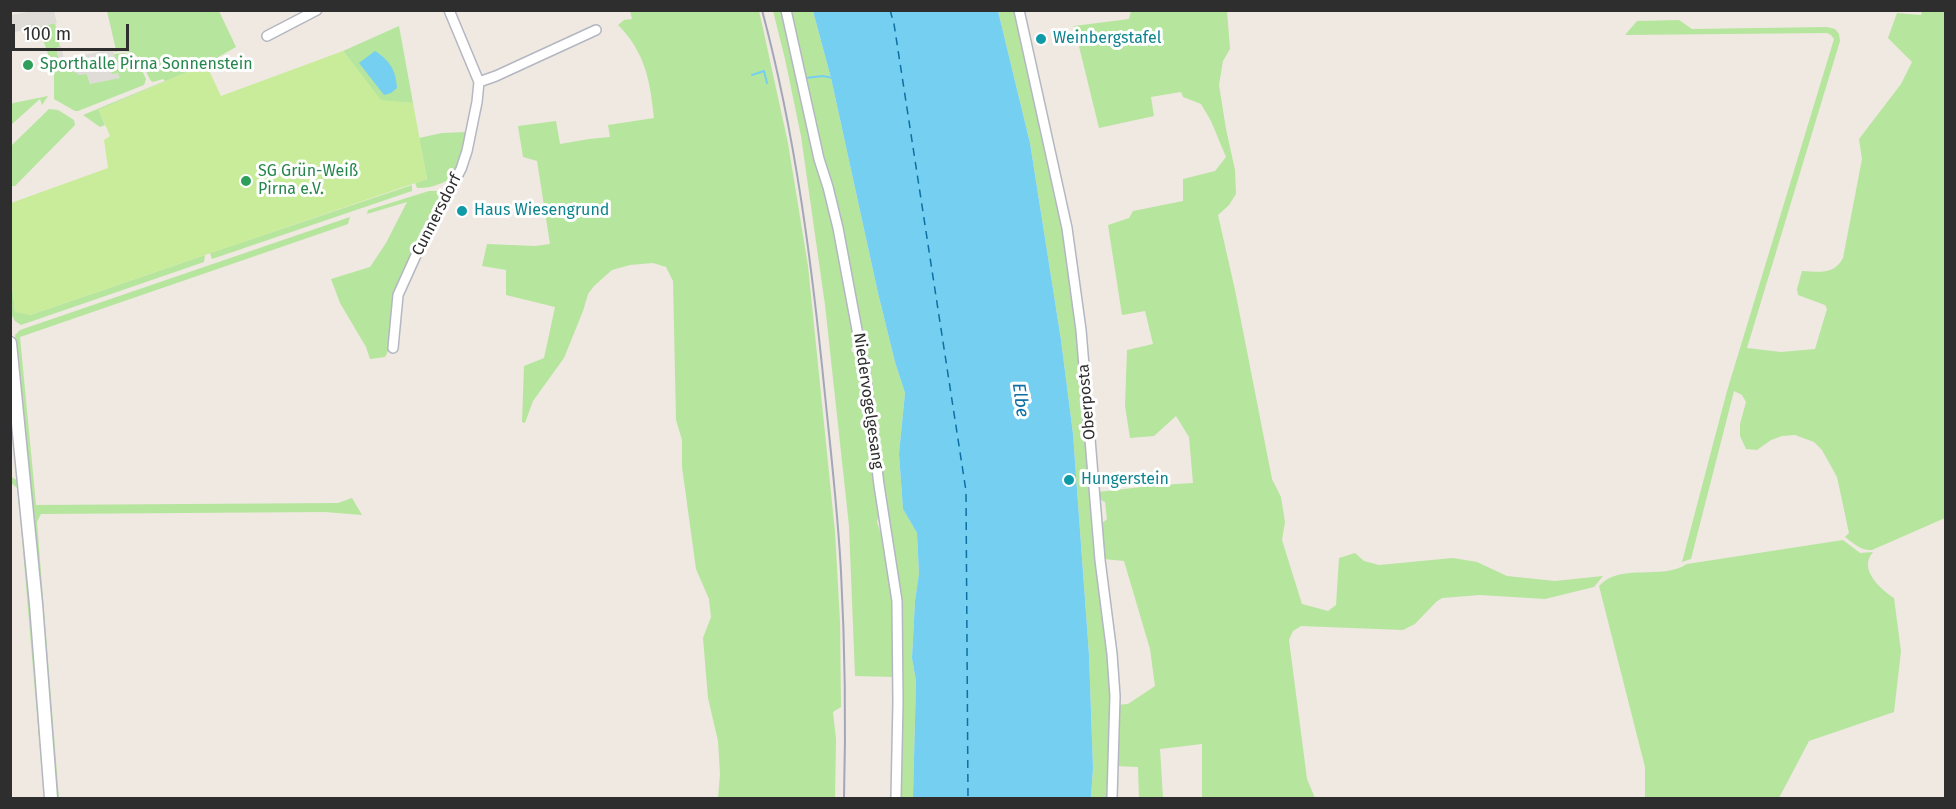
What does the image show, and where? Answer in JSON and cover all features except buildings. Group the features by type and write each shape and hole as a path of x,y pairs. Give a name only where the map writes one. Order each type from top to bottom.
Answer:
{"main road":[{"path":"10,343 36,604 51,798"}],"street":[{"path":"267,36 317,10"},
{"path":"449,10 479,82 596,30"},
{"name":"Niedervogelgesang","path":"786,10 819,159 838,228 866,378 897,601 896,798"},
{"name":"Oberposta","path":"1019,10 1067,228 1080,330 1103,589 1112,654 1114,696 1112,798"},
{"name":"Cunnersdorf","path":"393,348 398,295 461,168 471,133 479,82"}],"green space":[{"path":"107,11 219,11 236,47 206,64 99,110 105,125 100,127 83,115 165,81 163,79 151,81 134,54 114,52 116,50"},
{"path":"630,11 759,11 788,143 808,266 835,532 840,621 841,707 833,712 836,739 835,798 718,798 720,774 718,741 708,698 703,638 711,617 709,599 696,569 682,467 682,440 676,420 673,281 666,267 653,263 630,265 612,270 594,286 588,294 564,358 533,401 525,423 522,422 524,366 544,358 555,307 506,295 506,270 482,266 487,244 535,246 550,244 537,161 523,157 518,126 556,121 560,144 610,137 608,125 654,118 645,67 627,35 618,25 624,20 632,19"},
{"path":"773,11 783,11 836,234 856,346 851,348 852,352 857,353 864,378 879,515 877,522 883,540 894,603 894,677 855,676 849,526 825,305 801,136"},
{"path":"788,11 813,11 831,78 878,293 905,393 899,454 903,509 917,533 919,575 915,601 912,658 916,681 913,798 898,798 901,784 902,726 888,533 868,365 841,227 822,158"},
{"path":"998,11 1016,11 1069,256 1109,651 1112,697 1110,798 1091,798 1093,768 1089,655 1073,434 1061,340 1030,143"},
{"path":"1131,11 1227,11 1230,49 1223,61 1219,85 1235,170 1236,194 1229,205 1218,215 1272,479 1281,497 1285,522 1282,540 1302,604 1328,611 1336,605 1339,558 1355,553 1364,561 1379,565 1453,558 1477,562 1507,576 1555,581 1603,576 1594,587 1545,599 1480,595 1442,598 1415,624 1403,630 1301,626 1293,631 1289,640 1307,779 1315,798 1202,798 1202,744 1160,749 1163,798 1139,798 1138,767 1115,766 1117,705 1128,704 1155,686 1150,649 1124,561 1103,559 1100,525 1107,519 1105,502 1097,498 1098,492 1193,483 1189,437 1176,416 1154,436 1130,438 1125,406 1127,350 1153,344 1145,311 1122,315 1108,225 1129,218 1133,211 1183,201 1183,179 1215,171 1226,157 1201,104 1183,97 1181,92 1151,97 1154,116 1099,128 1074,26 1129,19"},
{"path":"1922,11 1946,11 1945,518 1872,550 1858,546 1845,537 1849,533 1837,477 1822,450 1814,442 1795,435 1771,440 1757,450 1746,449 1740,436 1740,424 1746,402 1742,395 1734,391 1691,559 1682,562 1727,391 1834,39 1827,33 1625,35 1637,21 1679,20 1692,29 1827,27 1835,29 1839,34 1840,41 1747,348 1781,352 1815,349 1827,309 1825,305 1798,295 1797,289 1802,271 1831,270 1843,258 1862,159 1859,139 1901,84 1912,62 1888,38 1897,13 1921,15"},
{"path":"55,23 60,47 56,48 59,60 50,61 36,27"},
{"path":"399,26 413,103 381,101 343,51"},
{"name":"SG Grün-Weiß Pirna e.V.","path":"343,51 381,100 413,103 427,179 30,315 15,312 10,265 11,203 108,168 104,140 110,136 99,110 206,64 221,96"},
{"path":"125,53 137,60 146,79 144,85 78,111 54,99 54,66 69,67 74,72 87,74 90,84 112,74 110,71 115,60 114,54"},
{"path":"48,96 42,105 40,99 11,125 11,105 13,103"},
{"path":"49,109 58,110 74,120 75,125 15,186 11,186 11,146"},
{"path":"467,132 463,152 453,178 431,187 417,188 415,183 427,179 419,138 442,133"},
{"path":"412,185 412,191 212,259 210,253"},
{"path":"429,191 439,191 442,195 441,202 398,283 389,350 385,357 370,359 366,347 340,303 331,279 370,267 386,243 407,202 367,214 368,210"},
{"path":"350,217 348,224 20,337 36,505 338,503 352,498 362,515 325,512 41,514 37,522 59,798 55,798 15,335 20,330"},
{"path":"205,255 204,262 21,325 12,316 10,265 15,311 30,315"},
{"path":"10,476 20,482 48,798 44,798 17,488 11,483"},
{"path":"1843,540 1860,553 1873,552 1869,558 1869,572 1877,584 1894,598 1901,651 1894,712 1809,741 1779,798 1645,798 1645,767 1599,586 1618,575 1665,571 1687,564"}],"shaded area":[{"path":"33,11 54,11 57,23 11,33 11,15"},
{"path":"61,46 64,59 113,49 115,60 110,71 112,74 118,73 120,78 90,84 87,74 79,75 69,67 61,68 59,65 52,69 50,61 59,60 56,48"}],"water":[{"name":"Elbe","path":"813,11 998,11 1030,143 1061,340 1073,434 1089,655 1093,768 1091,798 913,798 916,681 912,658 919,574 917,533 903,509 899,454 905,393 878,293 831,78"},
{"path":"375,51 385,58 394,71 397,88 391,93 384,95 359,63"}],"waterway":[{"path":"752,75 764,71 767,83"},
{"path":"806,78 823,76 833,78"}],"ferry route":[{"path":"890,10 966,491 968,798"}],"railway":[{"path":"762,10 793,153 820,346 841,572 845,685 844,798"}],"place":[{"name":"Weinbergstafel","path":"1041,39"},
{"name":"Sporthalle Pirna Sonnenstein","path":"28,65"},
{"name":"SG Grün-Weiß Pirna e.V.","path":"246,181"},
{"name":"Haus Wiesengrund","path":"462,211"},
{"name":"Hungerstein","path":"1069,480"}]}
